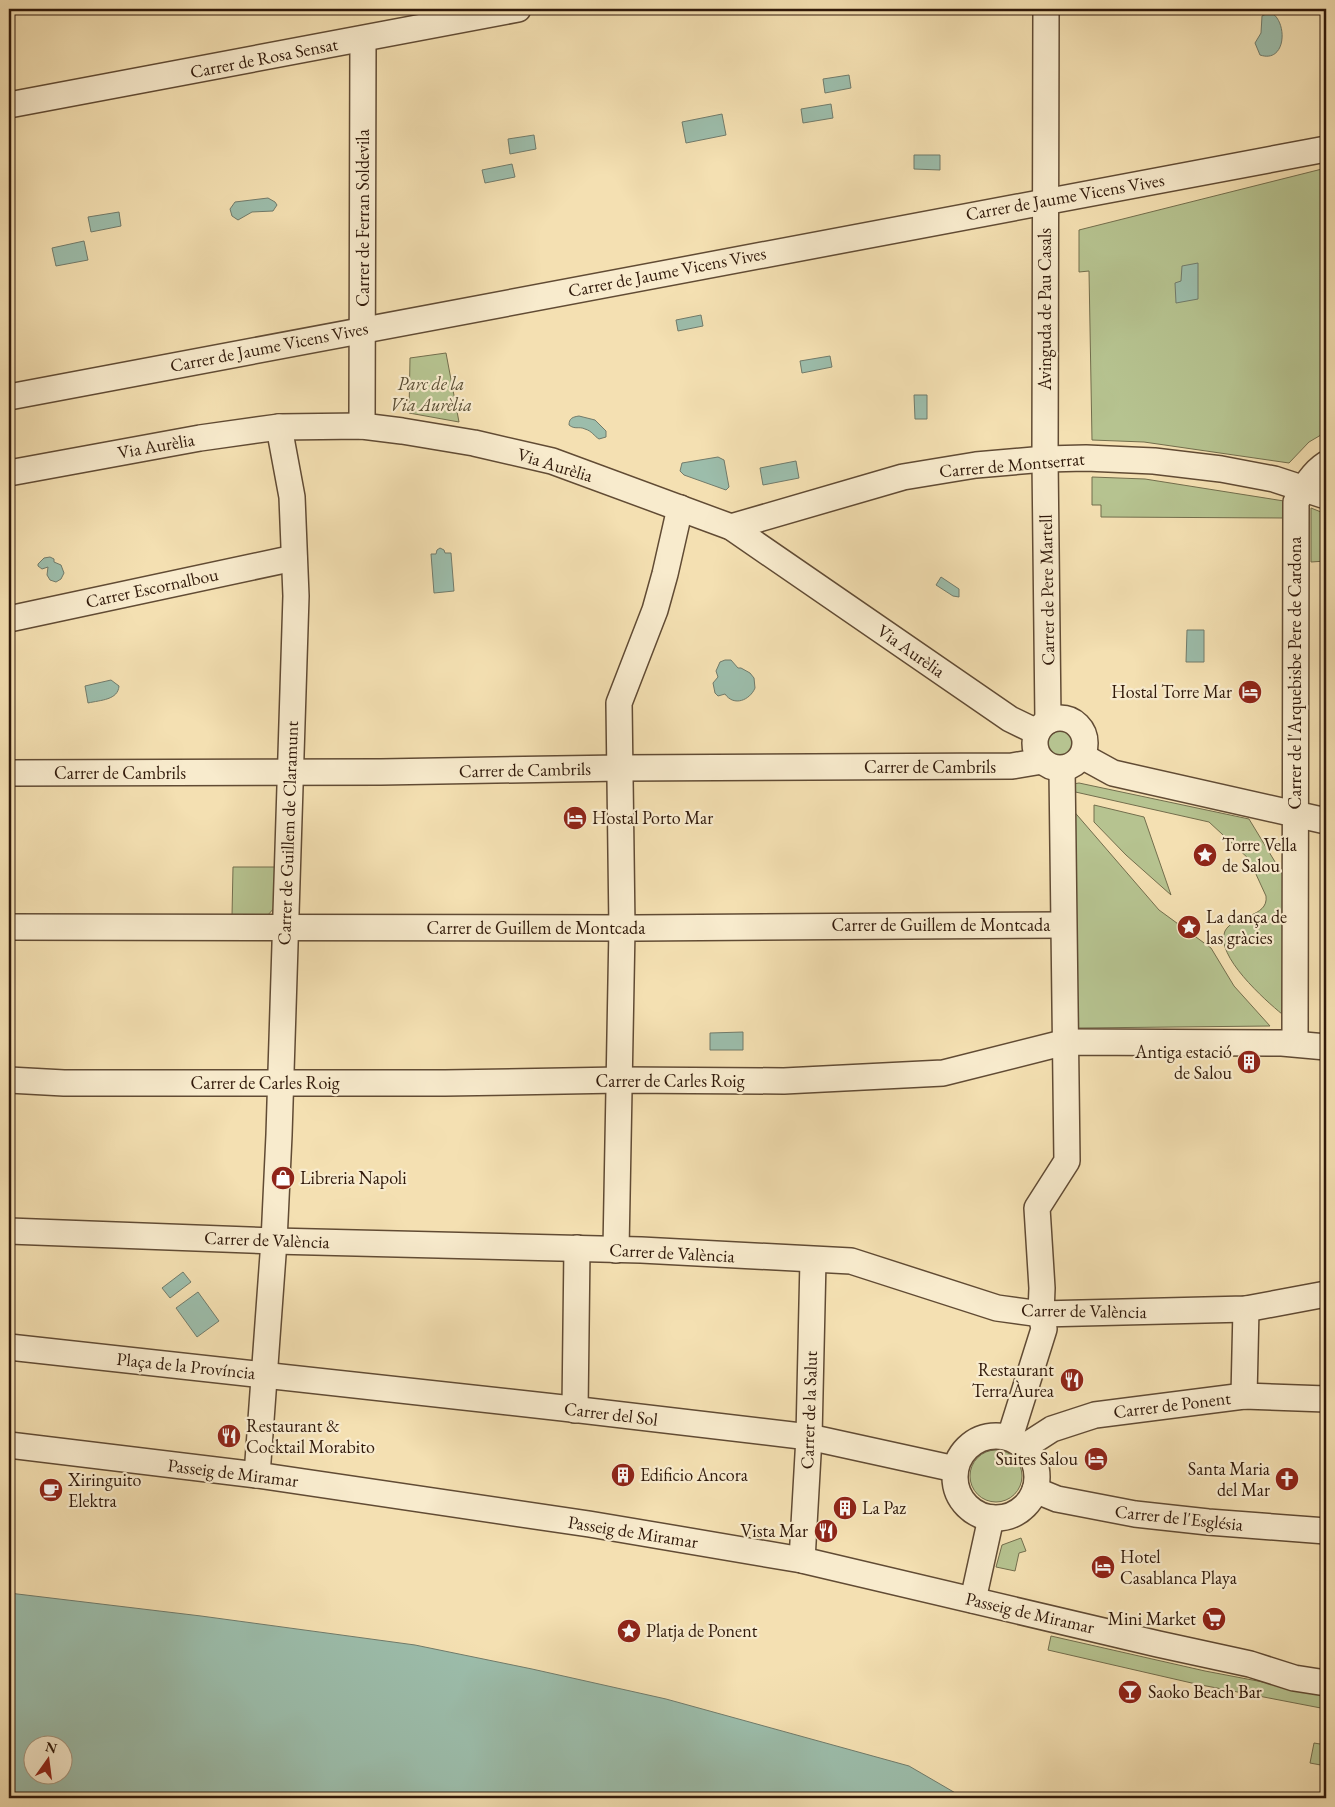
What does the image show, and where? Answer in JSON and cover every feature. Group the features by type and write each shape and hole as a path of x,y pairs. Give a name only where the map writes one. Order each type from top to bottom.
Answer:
{"street":[{"name":"Carrer de Rosa Sensat","path":"9,105 518,9"},
{"name":"Avinguda de Pau Casals","path":"1046,9 1053,200"},
{"name":"Avinguda de Pau Casals","path":"1052,459 1053,200 1061,9"},
{"name":"Carrer de Ferran Soldevila","path":"362,426 364,39"},
{"name":"Carrer de Jaume Vicens Vives","path":"9,397 1326,148"},
{"name":"Via Aurèlia","path":"9,473 200,438 279,426 362,426 418,433 474,443 552,462 731,527 1010,719 1079,726 1084,733 1085,749 1062,762"},
{"name":"Carrer de Guillem de Claramunt","path":"274,1240 296,596 292,497 279,426"},
{"name":"Carrer de Montserrat","path":"731,527 903,478 976,465 1052,459 1086,458 1154,461 1221,469 1274,479 1315,491"},
{"name":"Carrer de Pere Martell","path":"1050,724 1052,459"},
{"name":"Carrer de l'Arquebisbe Pere de Cardona","path":"1295,1043 1296,502 1315,491 1316,472 1326,464"},
{"path":"616,1250 622,928 618,710 620,697 653,617 680,508"},
{"name":"Carrer Escornalbou","path":"9,619 294,558"},
{"path":"1050,724 1035,747 1062,762 1326,821"},
{"path":"1017,1442 1044,1329 1041,1314 1042,1288 1037,1208 1067,1161 1062,762"},
{"name":"Carrer de Cambrils","path":"9,773 381,772 620,768 1012,766 1062,762"},
{"name":"Carrer de Guillem de Montcada","path":"9,927 622,928 1063,925"},
{"name":"Carrer de Carles Roig","path":"9,1080 64,1083 784,1081 943,1073 1066,1042 1295,1043 1326,1047"},
{"name":"Carrer de València","path":"9,1231 577,1248 850,1261 997,1308 1041,1314 1246,1309 1326,1294"},
{"name":"Plaça de la Província","path":"9,1347 264,1375 274,1240"},
{"path":"575,1410 577,1248"},
{"name":"Carrer de la Salut","path":"802,1560 809,1438 813,1260"},
{"path":"1244,1396 1246,1309"},
{"path":"257,1475 264,1375"},
{"name":"Carrer del Sol","path":"264,1375 809,1438 955,1469"},
{"name":"Carrer de Ponent","path":"1017,1442 1095,1415 1244,1396 1326,1399"},
{"path":"996,1435 1017,1442 1033,1457 1037,1470 1037,1484 1033,1496 1022,1509 1007,1517 991,1518 975,1513 962,1501 955,1486 955,1469 960,1456 969,1445 982,1437 996,1435"},
{"name":"Passeig de Miramar","path":"9,1445 257,1475 589,1524 802,1560 1250,1664 1294,1678 1326,1683"},
{"name":"Carrer de l'Església","path":"1035,1490 1057,1499 1136,1514 1208,1522 1326,1531"},
{"path":"973,1600 991,1518"},
{"name":"Passeig de Miramar","path":"1250,1664 1326,1672"}],"green space":[{"path":"1326,168 1326,432 1309,442 1289,463 1144,442 1092,440 1089,271 1079,272 1079,230"},
{"name":"Parc de la Via Aurèlia","path":"446,353 459,422 409,413 410,358"},
{"path":"1092,477 1145,479 1284,501 1284,518 1101,517 1101,505 1092,505"},
{"path":"1311,508 1326,514 1326,561 1311,562"},
{"path":"1060,729 1070,733 1074,743 1070,753 1060,757 1050,753 1046,743 1050,733"},
{"path":"1079,783 1249,819 1283,875 1282,1014 1243,977 1227,952 1224,941 1225,931 1229,926 1256,913 1265,903 1266,896 1249,859 1209,822 1071,791 1073,784"},
{"path":"1094,805 1144,817 1171,895 1126,855 1094,822"},
{"path":"1071,808 1159,910 1211,948 1234,986 1270,1026 1078,1028"},
{"path":"233,867 276,867 275,907 267,916 232,916"},
{"path":"991,1450 1001,1450 1015,1457 1022,1471 1022,1481 1015,1495 1001,1502 991,1502 981,1498 974,1491 970,1481 970,1471 974,1461 981,1454"},
{"path":"1021,1538 1026,1551 1019,1553 1015,1571 996,1567 1002,1545"},
{"path":"1051,1636 1205,1671 1326,1694 1326,1709 1196,1684 1048,1650"},
{"path":"1314,1743 1326,1745 1326,1766 1310,1763"}],"shaded area":[{"path":"1270,12 1280,23 1282,40 1280,47 1275,53 1269,56 1260,55 1255,43 1261,33 1262,16"},
{"path":"849,75 851,88 825,93 823,79"},
{"path":"831,104 833,118 803,123 801,109"},
{"path":"722,114 726,135 686,143 682,122"},
{"path":"534,135 536,149 510,154 508,139"},
{"path":"914,155 940,155 940,170 914,169"},
{"path":"512,164 515,177 485,183 482,170"},
{"path":"268,198 277,205 273,211 252,212 238,220 232,216 230,209 235,202"},
{"path":"119,212 121,226 91,232 88,217"},
{"path":"84,241 88,260 56,266 52,248"},
{"path":"1198,263 1198,299 1176,303 1175,283 1181,281 1182,266"},
{"path":"701,315 703,326 678,331 676,320"},
{"path":"830,356 832,367 802,373 800,361"},
{"path":"914,395 927,395 927,419 915,419"},
{"path":"579,416 595,420 606,431 606,437 599,439 583,428 569,425 572,418"},
{"path":"718,457 724,460 729,487 726,490 684,475 680,471 682,463"},
{"path":"796,461 799,478 763,485 760,468"},
{"path":"440,548 445,553 451,553 454,591 434,593 431,554 436,554"},
{"path":"50,557 54,559 54,562 61,565 64,573 61,579 56,582 50,580 47,575 48,567 42,569 38,566 44,558"},
{"path":"941,577 959,589 959,597 953,596 936,585"},
{"path":"1187,630 1204,630 1204,662 1186,662"},
{"path":"731,660 738,668 750,673 754,678 755,688 746,699 737,701 725,694 718,696 715,693 713,683 718,677 716,671 720,662"},
{"path":"111,680 119,686 116,694 108,699 88,703 85,686"},
{"path":"743,1032 743,1050 710,1050 710,1033"},
{"path":"183,1272 191,1282 170,1298 162,1288"},
{"path":"198,1292 219,1321 197,1337 176,1308"},
{"path":"9,1593 201,1616 415,1645 532,1669 666,1699 909,1766 964,1798 9,1798"}],"place":[{"name":"Hostal Torre Mar","path":"1250,692"},
{"name":"Hostal Porto Mar","path":"575,818"},
{"name":"Torre Vella de Salou","path":"1205,855"},
{"name":"La dança de las gràcies","path":"1189,927"},
{"name":"Antiga estació de Salou","path":"1249,1062"},
{"name":"Libreria Napoli","path":"283,1178"},
{"name":"Restaurant Terra Àurea","path":"1072,1380"},
{"name":"Restaurant & Cocktail Morabito","path":"229,1436"},
{"name":"Suites Salou","path":"1096,1459"},
{"name":"Edificio Ancora","path":"623,1475"},
{"name":"Santa Maria del Mar","path":"1287,1479"},
{"name":"Xiringuito Elektra","path":"51,1490"},
{"name":"La Paz","path":"845,1508"},
{"name":"Vista Mar","path":"826,1531"},
{"name":"Hotel Casablanca Playa","path":"1103,1567"},
{"name":"Mini Market","path":"1214,1619"},
{"name":"Platja de Ponent","path":"629,1631"},
{"name":"Saoko Beach Bar","path":"1130,1692"}]}
